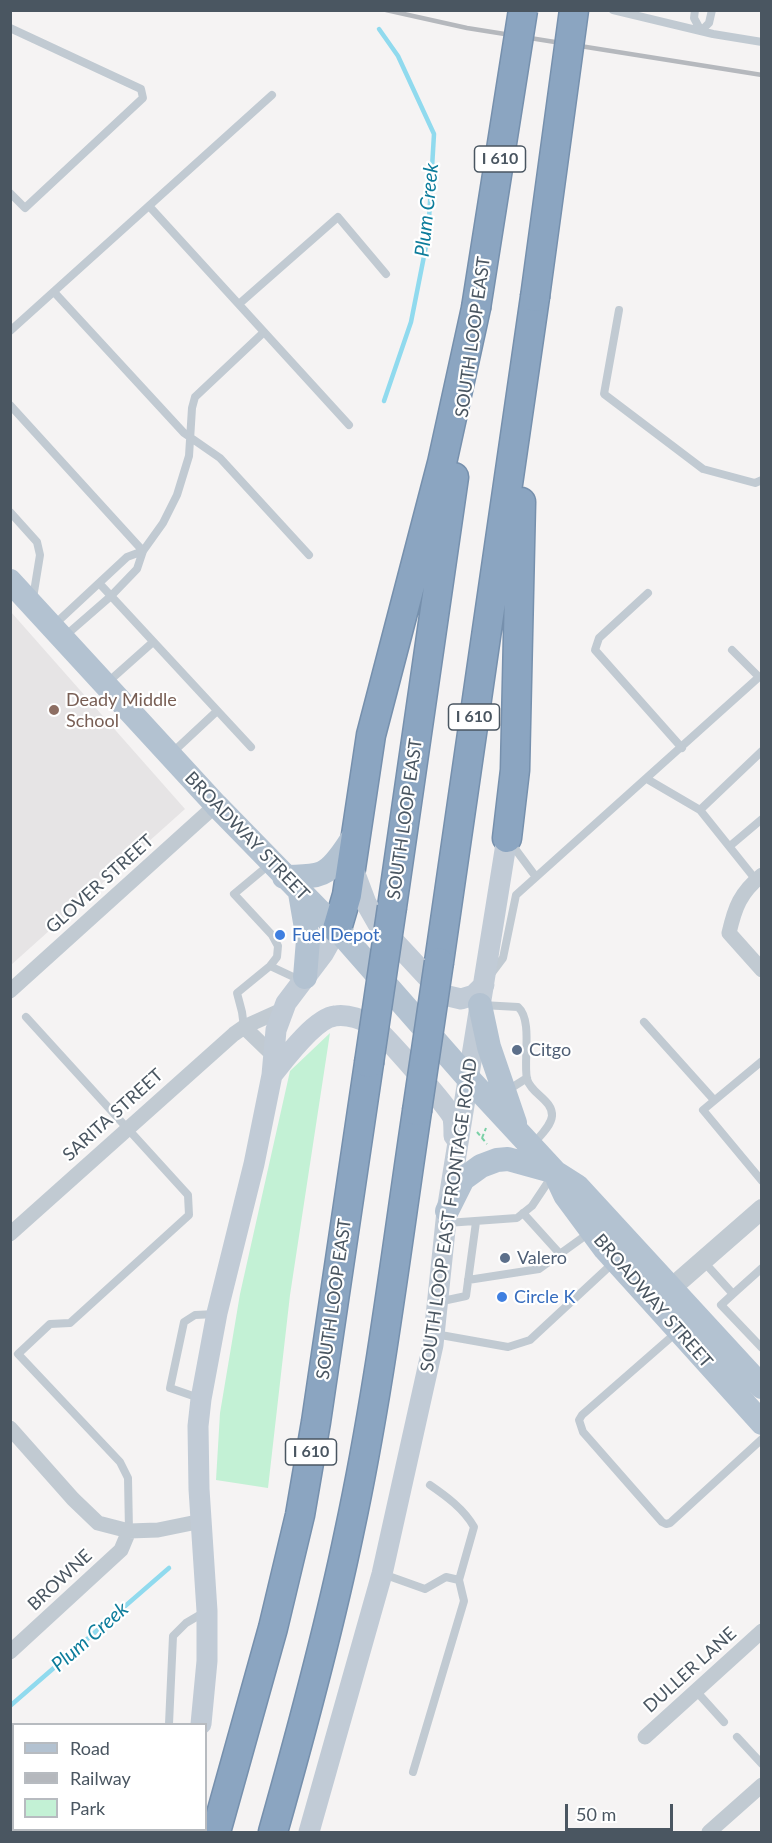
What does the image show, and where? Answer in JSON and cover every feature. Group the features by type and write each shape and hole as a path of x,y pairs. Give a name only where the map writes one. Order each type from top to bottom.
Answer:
{"highway":[{"name":"SOUTH LOOP EAST","path":"216,1833 273,1628 300,1515 316,1422 392,907 449,464 523,10"},
{"name":"I 610","path":"273,1833 324,1642 368,1435 515,474 535,297 574,10"},
{"path":"337,929 347,895 371,735 449,464"},
{"path":"507,838 515,770 515,474"}],"main road":[{"name":"BROADWAY STREET","path":"10,581 169,755 337,929 525,1140 555,1172 577,1186 762,1387"},
{"path":"303,979 308,940 285,877 323,873 339,858 356,833"},
{"name":"SOUTH LOOP EAST FRONTAGE ROAD","path":"309,1833 382,1574 434,1334 446,1217 507,838"},
{"path":"351,866 366,903 378,924 444,995 461,999 483,990 489,1047 504,1092 525,1140"},
{"path":"201,1723 207,1661 207,1611 198,1436 201,1399 217,1313 254,1164 273,1066 276,1030 284,1009 303,979 323,954 337,929"},
{"path":"273,1066 316,1026 333,1016 354,1017 375,1027 439,1098 453,1117 456,1155"},
{"path":"446,1217 463,1179 481,1166 508,1159 555,1172"},
{"name":"BROADWAY STREET","path":"555,1172 565,1195 615,1260 762,1423"}],"street":[{"name":"GLOVER STREET","path":"10,991 216,805"},
{"path":"759,877 748,887 735,907 729,933 762,970"},
{"name":"SARITA STREET","path":"10,1234 244,1027 284,1009"},
{"path":"244,1027 273,1066"},
{"path":"653,1304 761,1209"},
{"path":"10,1428 73,1499 98,1523 129,1531 158,1530 202,1521"},
{"name":"BROWNE","path":"10,1652 121,1550 129,1531"},
{"name":"DULLER LANE","path":"645,1737 762,1631"},
{"path":"709,1833 762,1785"}],"lane":[{"path":"613,10 701,31 762,42"},
{"path":"695,10 694,18 701,31"},
{"path":"701,31 709,23 712,10"},
{"path":"10,28 141,89 143,98 25,208 10,192"},
{"path":"10,331 272,96"},
{"path":"149,206 349,425"},
{"path":"239,304 338,217 386,274"},
{"path":"54,292 184,433 220,458 309,555"},
{"path":"619,310 604,394 703,469 755,483 762,480"},
{"path":"57,633 111,596 138,569 143,551 163,523 177,495 189,456 192,408 195,397 264,332"},
{"path":"10,405 143,551"},
{"path":"10,512 38,542 40,555 32,606"},
{"path":"57,633 99,583 127,557 143,551"},
{"path":"99,583 251,747"},
{"path":"648,593 599,638 595,650 682,748"},
{"path":"105,685 153,642"},
{"path":"525,1140 549,1125 552,1118 551,1108 527,1078 528,1048 521,1009 501,1005 483,990 503,958 516,896 759,677 732,650"},
{"path":"169,755 218,711"},
{"path":"700,810 762,751"},
{"path":"647,779 700,810 759,877"},
{"path":"730,846 762,819"},
{"path":"507,838 536,877"},
{"path":"244,1027 237,993 270,966 277,957 278,946 272,935 234,894 285,877"},
{"path":"270,966 303,979"},
{"path":"26,1017 188,1195 189,1215 70,1323 50,1324 18,1354 120,1462 128,1478 129,1531"},
{"path":"644,1022 714,1100"},
{"path":"762,1062 703,1110 762,1181"},
{"path":"504,1092 527,1078"},
{"path":"446,1217 476,1222 517,1218 532,1206 555,1172"},
{"path":"523,1213 560,1254"},
{"path":"437,1303 466,1296 476,1222"},
{"path":"468,1280 539,1269 592,1231"},
{"path":"434,1334 508,1347 530,1340 615,1260"},
{"path":"703,1261 733,1294"},
{"path":"762,1268 721,1305 762,1348"},
{"path":"201,1399 170,1388 184,1322 195,1315 217,1313"},
{"path":"678,1331 582,1415 579,1419 583,1431 666,1524 670,1523 762,1439"},
{"path":"413,1772 464,1601 459,1580 474,1527 469,1518 430,1485"},
{"path":"382,1574 425,1589 446,1577 459,1580"},
{"path":"169,1723 173,1636 186,1623 207,1611"},
{"path":"696,1691 724,1722"},
{"path":"737,1737 762,1764"}],"path":[{"path":"473,1128 488,1145"},
{"path":"482,1138 486,1128"}],"shaded area":[{"name":"Deady Middle School","path":"11,612 185,809 10,965"}],"green space":[{"path":"330,1033 290,1295 268,1488 216,1480 220,1413 240,1294 290,1071"}],"waterway":[{"name":"Plum Creek","path":"379,29 398,56 434,134 428,236 411,322 384,401"},
{"name":"Plum Creek","path":"10,1706 169,1568"}],"railway":[{"path":"386,10 467,28 762,75"}],"place":[{"name":"Deady Middle School","path":"54,710"},
{"name":"Fuel Depot","path":"280,935"},
{"name":"Citgo","path":"517,1050"},
{"name":"Valero","path":"505,1258"},
{"name":"Circle K","path":"502,1297"}]}
